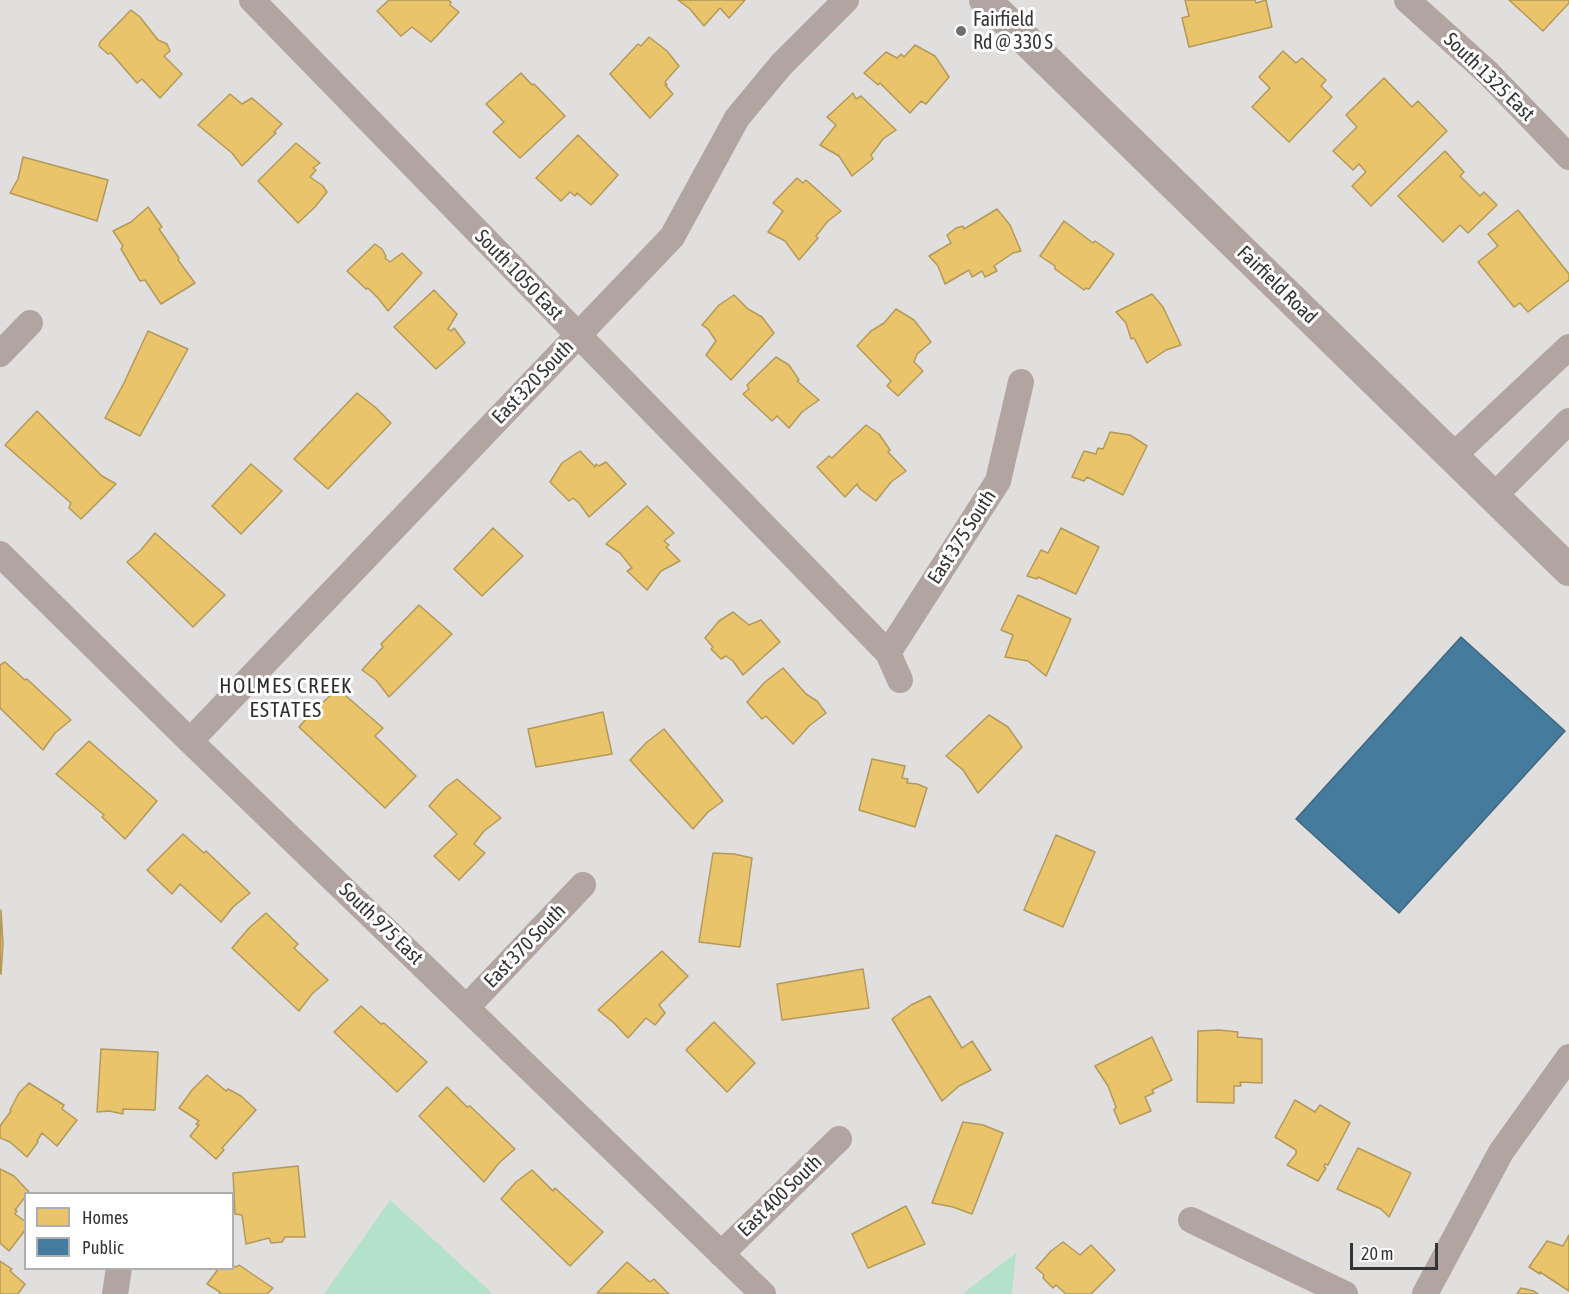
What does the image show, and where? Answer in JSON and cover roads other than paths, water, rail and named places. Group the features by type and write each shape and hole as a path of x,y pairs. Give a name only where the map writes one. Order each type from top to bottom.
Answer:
{"street":[{"name":"South 1050 East","path":"252,0 888,653"},
{"name":"East 320 South","path":"190,741 672,237 737,118 781,64 846,0"},
{"name":"Fairfield Road","path":"985,0 1569,570"},
{"name":"South 1325 East","path":"1407,0 1488,73 1569,157"},
{"path":"0,354 30,323"},
{"path":"1453,456 1569,347"},
{"name":"East 375 South","path":"888,653 998,481 1021,382"},
{"path":"1493,497 1569,421"},
{"name":"South 975 East","path":"0,554 190,741 763,1294"},
{"path":"888,653 900,680"},
{"name":"East 370 South","path":"466,1006 583,885"},
{"path":"1425,1294 1501,1152 1569,1057"},
{"name":"East 400 South","path":"721,1254 839,1139"},
{"path":"1191,1220 1345,1294"},
{"path":"115,1294 119,1270"}],"place":[{"name":"Fairfield Rd @ 330 S","path":"961,31"}],"district":[{"name":"HOLMES CREEK ESTATES","path":"286,698"}]}
